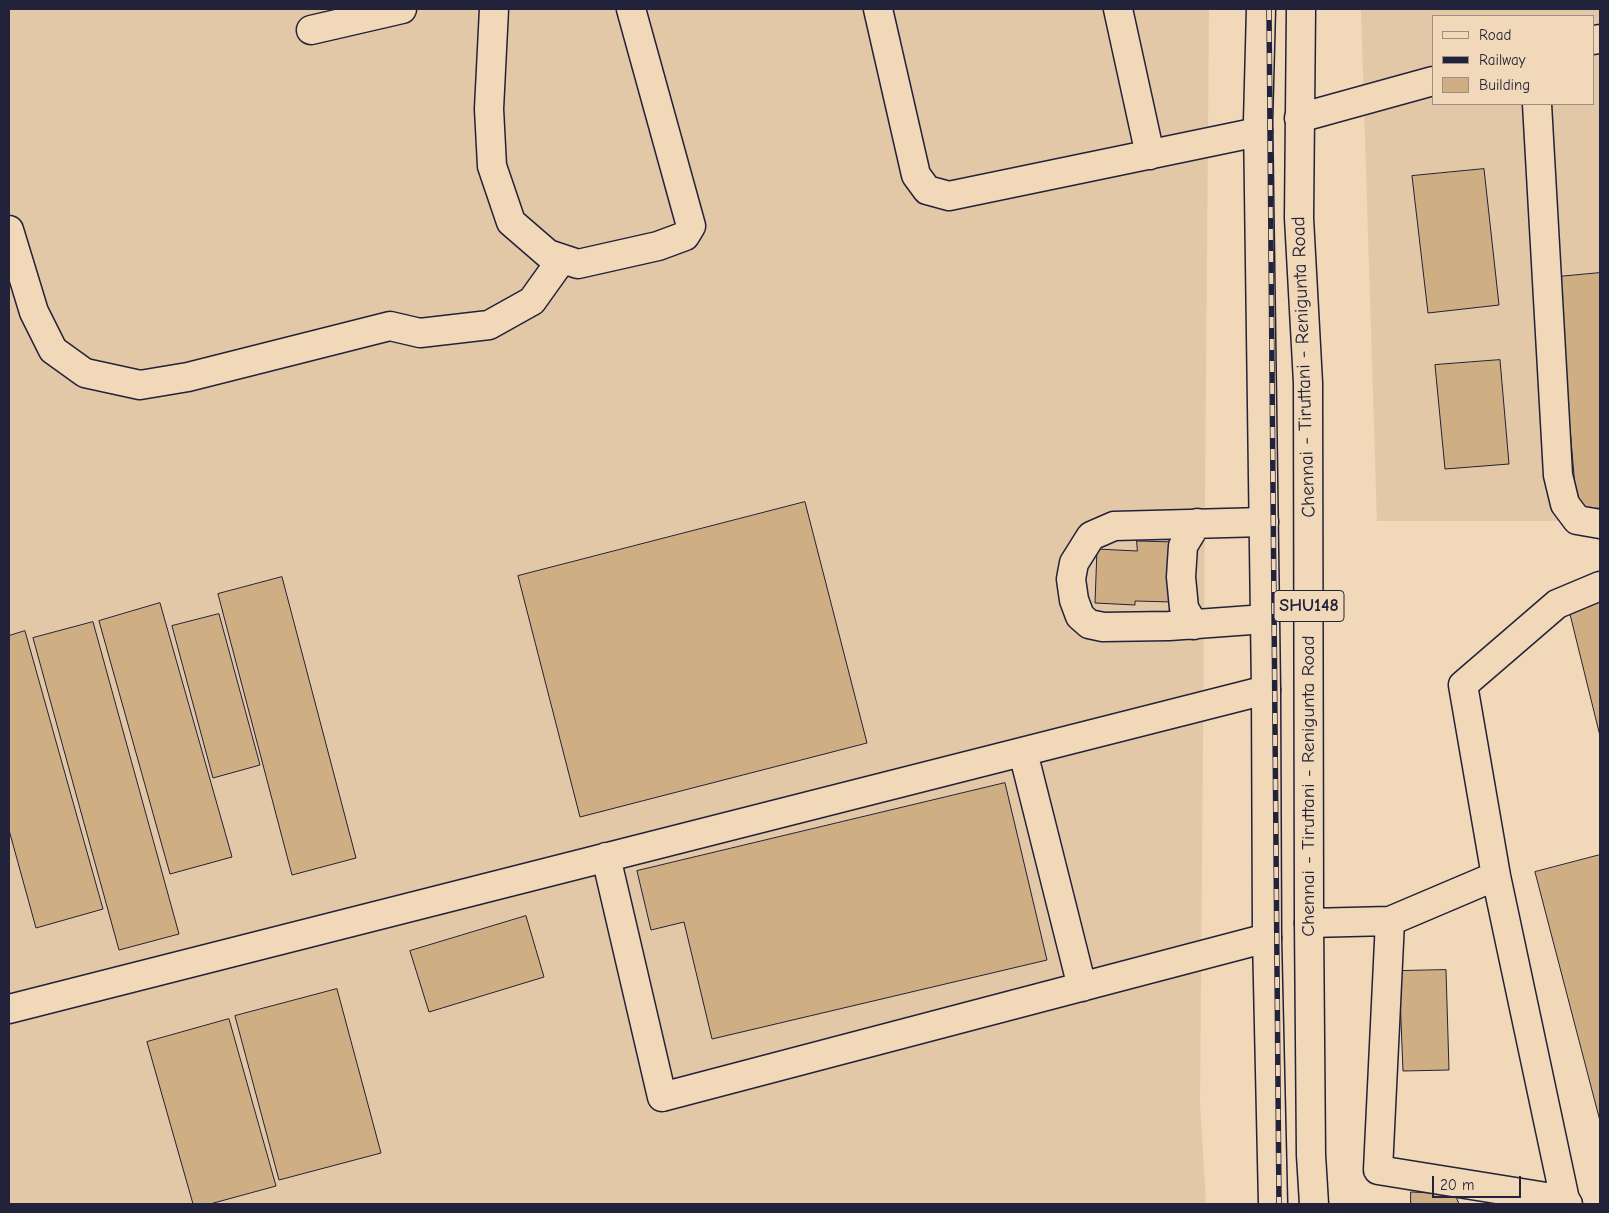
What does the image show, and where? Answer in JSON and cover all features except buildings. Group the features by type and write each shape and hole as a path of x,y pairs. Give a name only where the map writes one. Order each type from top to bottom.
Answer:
{"main road":[{"path":"311,30 402,9"},
{"path":"494,9 489,108 492,166 510,222 548,254 578,264 658,246 685,236 691,226 631,9"},
{"path":"878,9 916,175 927,190 949,196 1258,132"},
{"path":"1118,9 1150,155"},
{"name":"SHU148","path":"1261,9 1258,132 1266,690 1267,938 1273,1204"},
{"name":"Chennai - Tiruttani - Renigunta Road","path":"1301,9 1299,218 1308,383 1309,923 1311,1155 1314,1204"},
{"path":"1299,118 1432,81"},
{"path":"1537,105 1558,475 1565,504 1577,520 1600,524"},
{"path":"9,230 34,312 54,350 86,373 140,385 188,377 390,326 420,333 489,325 532,301 562,259"},
{"path":"1264,522 1114,526 1091,536 1074,563 1071,579 1074,600 1080,616 1089,624 1121,628 1265,619"},
{"path":"1194,624 1184,608 1181,577 1183,546 1197,523"},
{"path":"1390,920 1378,1170 1567,1202 1496,876 1463,686 1558,604 1600,586"},
{"path":"9,1009 1266,690"},
{"path":"1023,752 1082,987"},
{"path":"606,857 662,1097 1267,938"},
{"path":"1309,923 1390,920 1496,876"}],"shaded area":[{"path":"9,9 1209,9 1200,1103 1206,1204 9,1204"},
{"path":"1361,9 1600,9 1600,521 1377,521"}],"railway":[{"path":"1269,9 1279,1204"}]}
